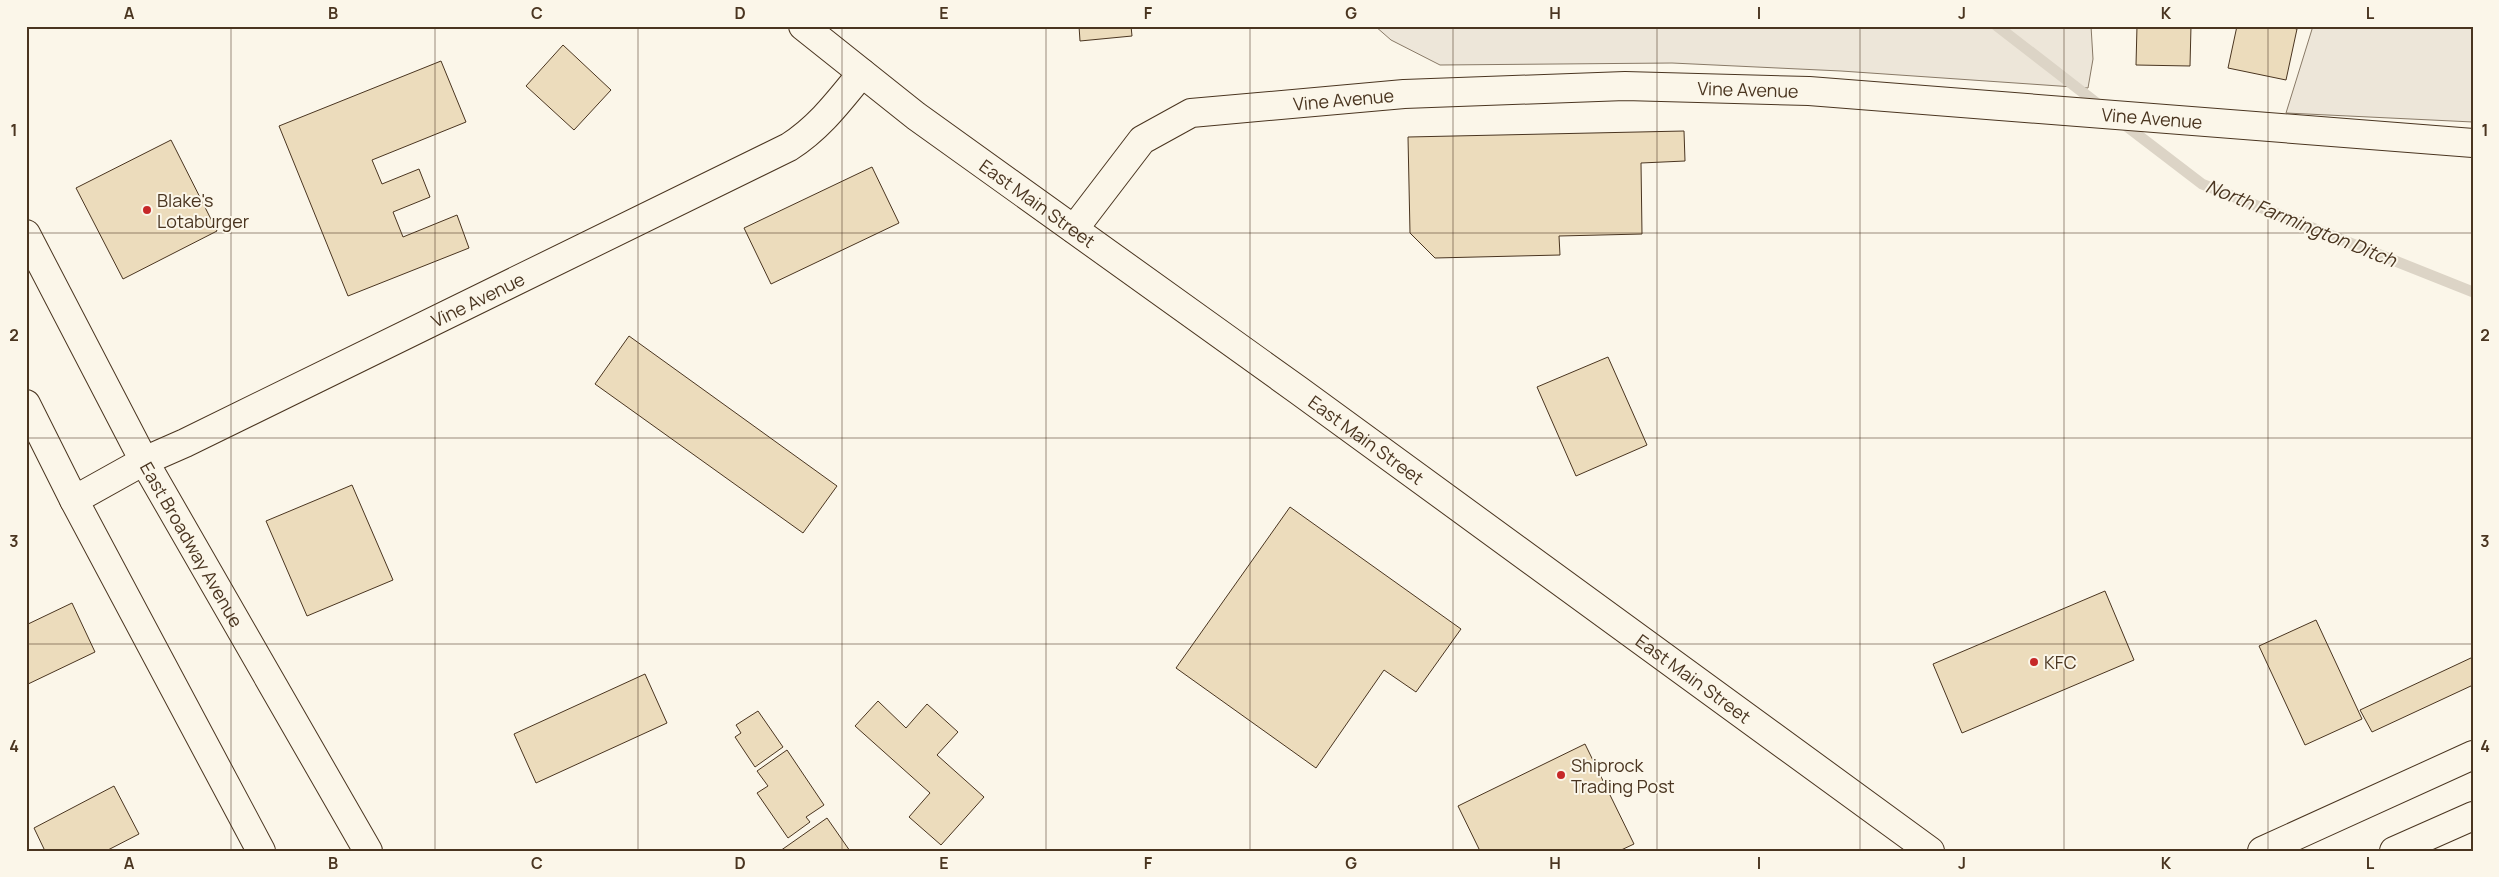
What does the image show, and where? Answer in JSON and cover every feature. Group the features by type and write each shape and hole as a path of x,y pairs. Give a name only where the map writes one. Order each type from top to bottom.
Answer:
{"main road":[{"name":"East Main Street","path":"803,26 916,116 1930,851"},
{"name":"Vine Avenue","path":"74,500 144,461 185,443 789,147 810,134 823,121 862,73"},
{"name":"Vine Avenue","path":"1074,229 1142,140 1191,113 1404,94 1625,86 1809,91 2473,143"},
{"name":"East Broadway Avenue","path":"26,234 144,461 368,851"},
{"path":"26,404 74,500 261,851"},
{"path":"2262,851 2473,755"},
{"path":"2394,851 2473,816"}],"shaded area":[{"path":"1375,26 2091,26 2093,59 2088,88 1841,71 1672,63 1440,65 1391,40"},
{"path":"2313,26 2473,26 2473,122 2286,113"}],"building":[{"path":"1079,26 1131,26 1132,36 1080,41"},
{"path":"2137,26 2191,26 2190,66 2136,65"},
{"path":"2237,26 2284,26 2297,29 2286,80 2228,68"},
{"path":"563,45 611,90 574,130 526,86"},
{"path":"441,61 466,122 372,160 382,184 419,169 430,197 393,212 403,237 457,215 469,248 348,296 279,126"},
{"path":"1684,131 1685,161 1641,163 1642,234 1559,236 1560,255 1435,258 1410,233 1408,137"},
{"name":"Blake's Lotaburger","path":"171,140 217,231 123,279 76,188"},
{"path":"872,167 899,223 771,284 744,228"},
{"path":"629,336 837,486 803,533 595,384"},
{"path":"1608,357 1647,445 1576,476 1537,387"},
{"path":"352,485 393,580 307,616 266,521"},
{"path":"1290,507 1461,629 1416,692 1384,670 1316,768 1176,668"},
{"name":"KFC","path":"2105,591 2134,660 1962,733 1933,664"},
{"path":"72,603 95,652 26,685 26,625"},
{"path":"2316,620 2362,719 2305,745 2259,646"},
{"path":"2473,657 2473,685 2372,732 2360,710"},
{"path":"645,674 667,723 536,783 514,734"},
{"path":"878,701 906,728 927,704 958,732 937,755 984,797 941,845 909,817 930,793 855,726"},
{"path":"758,711 783,747 755,767 735,737 741,733 736,725"},
{"name":"Shiprock Trading Post","path":"1585,744 1634,844 1619,851 1480,851 1458,806"},
{"path":"787,750 824,805 806,817 810,822 788,838 757,793 768,786 757,771"},
{"path":"114,786 139,834 106,851 45,851 34,828"},
{"path":"827,818 850,851 780,851"}],"waterway":[{"name":"North Farmington Ditch","path":"1997,26 2103,108"},
{"name":"North Farmington Ditch","path":"2121,122 2202,184 2473,292"}],"place":[{"name":"Blake's Lotaburger","path":"147,210"},
{"name":"KFC","path":"2034,662"},
{"name":"Shiprock Trading Post","path":"1561,775"}]}
